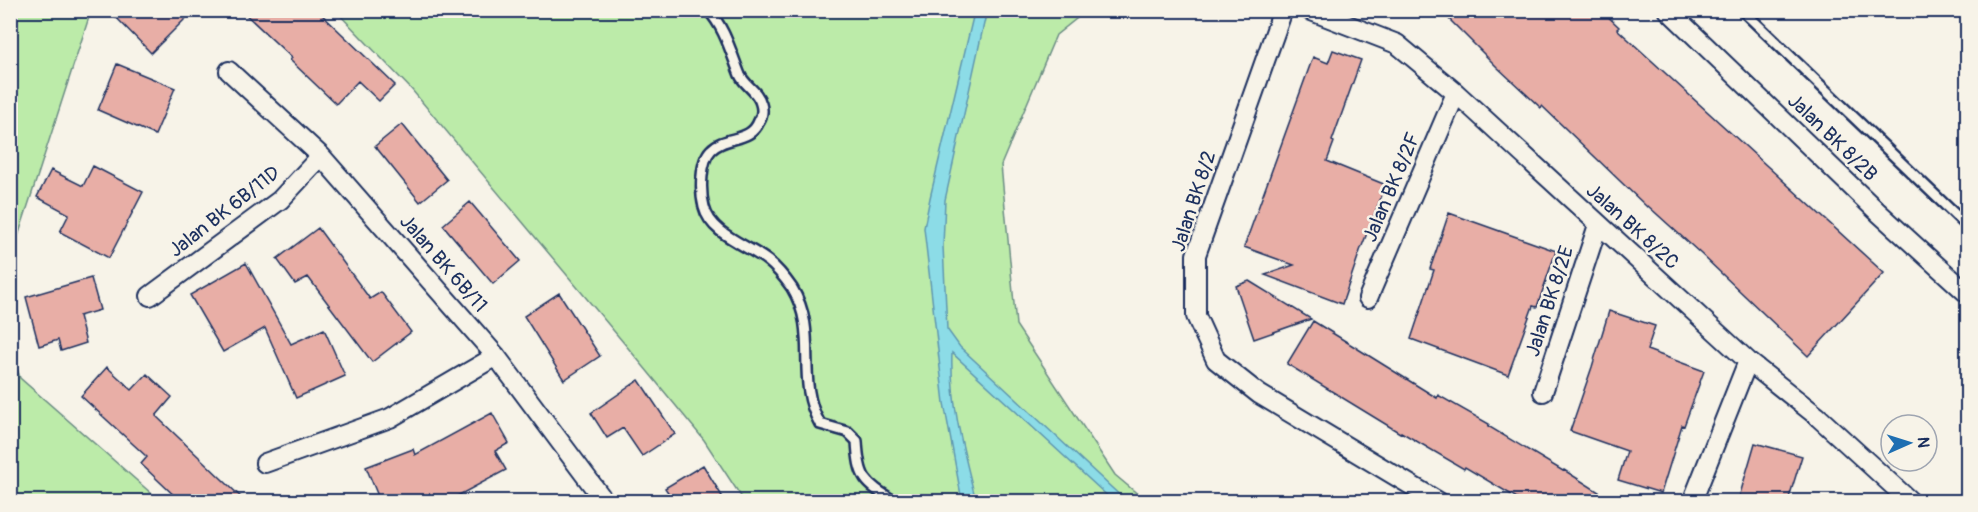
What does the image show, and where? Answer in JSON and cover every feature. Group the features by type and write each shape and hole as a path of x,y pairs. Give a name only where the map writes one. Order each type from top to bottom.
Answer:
{"street":[{"name":"Jalan BK 8/2","path":"1283,10 1196,255 1196,316 1216,360 1259,394 1439,501"},
{"name":"Jalan BK 8/2C","path":"1309,10 1396,44 1456,93 1748,361 1817,416 1911,501"},
{"name":"Jalan BK 8/2B","path":"1668,10 1879,213 1968,294"},
{"name":"Jalan BK 6B/11","path":"229,71 321,156 496,356 605,501"},
{"name":"Jalan BK 8/2F","path":"1368,298 1456,93"},
{"name":"Jalan BK 6B/11D","path":"150,296 280,200 321,156"},
{"name":"Jalan BK 8/2E","path":"1543,392 1598,225"},
{"path":"265,463 390,418 496,356"},
{"path":"1692,501 1748,361"}],"lane":[{"path":"708,10 728,41 743,82 755,91 761,103 762,114 757,128 746,136 711,149 704,160 702,174 704,207 712,222 767,260 781,273 790,286 797,297 806,325 806,380 813,412 820,424 848,432 857,441 858,464 863,476 871,487 894,501"},
{"path":"1742,10 1965,224 1968,221"}],"green space":[{"path":"10,11 91,11 11,258"},
{"path":"336,11 1086,11 1056,35 1001,165 1016,325 1115,475 1146,501 744,501 704,440 644,367 412,90"},
{"path":"11,349 20,378 160,501 11,501"}],"water":[{"path":"972,11 985,11 985,19 945,200 943,246 947,329 960,347 1126,501 1113,501 952,353 956,409 976,501 962,501 944,403 924,228 973,17"}],"building":[{"path":"109,10 194,10 151,53"},
{"path":"241,10 317,10 395,85 379,101 358,81 336,104"},
{"path":"1440,10 1601,10 1619,27 1617,29 1884,273 1808,356 1542,106 1541,108 1497,67"},
{"path":"1333,50 1361,60 1327,161 1386,185 1342,304 1265,275 1294,265 1244,247 1313,57 1328,63"},
{"path":"117,64 175,88 155,135 98,110"},
{"path":"402,124 447,180 420,202 375,146"},
{"path":"93,166 143,192 109,258 60,232 69,214 37,197 51,170 83,186"},
{"path":"470,202 520,261 493,284 443,225"},
{"path":"1449,213 1556,251 1537,307 1533,306 1508,375 1411,339 1434,270 1430,269"},
{"path":"318,228 370,299 381,292 411,332 372,362 308,277 295,284 277,259"},
{"path":"246,263 291,344 324,329 345,376 296,398 265,328 223,352 190,295"},
{"path":"91,278 100,310 79,316 86,343 61,351 58,340 39,346 26,297"},
{"path":"1249,281 1311,319 1254,339 1236,286"},
{"path":"559,293 600,356 564,380 524,316"},
{"path":"1609,311 1655,326 1647,350 1704,371 1684,426 1682,425 1661,493 1618,480 1627,451 1570,431"},
{"path":"1313,321 1437,398 1438,395 1489,424 1488,426 1613,501 1522,501 1465,467 1464,469 1400,433 1287,364"},
{"path":"107,367 132,390 147,374 172,397 156,416 245,501 180,501 141,464 147,457 81,396"},
{"path":"639,380 675,434 642,456 623,428 607,438 591,413"},
{"path":"492,413 509,443 495,451 506,470 448,501 380,501 366,467 413,449 415,455"},
{"path":"1755,443 1802,456 1788,501 1738,501"},
{"path":"703,465 725,501 674,501 665,488"}]}
